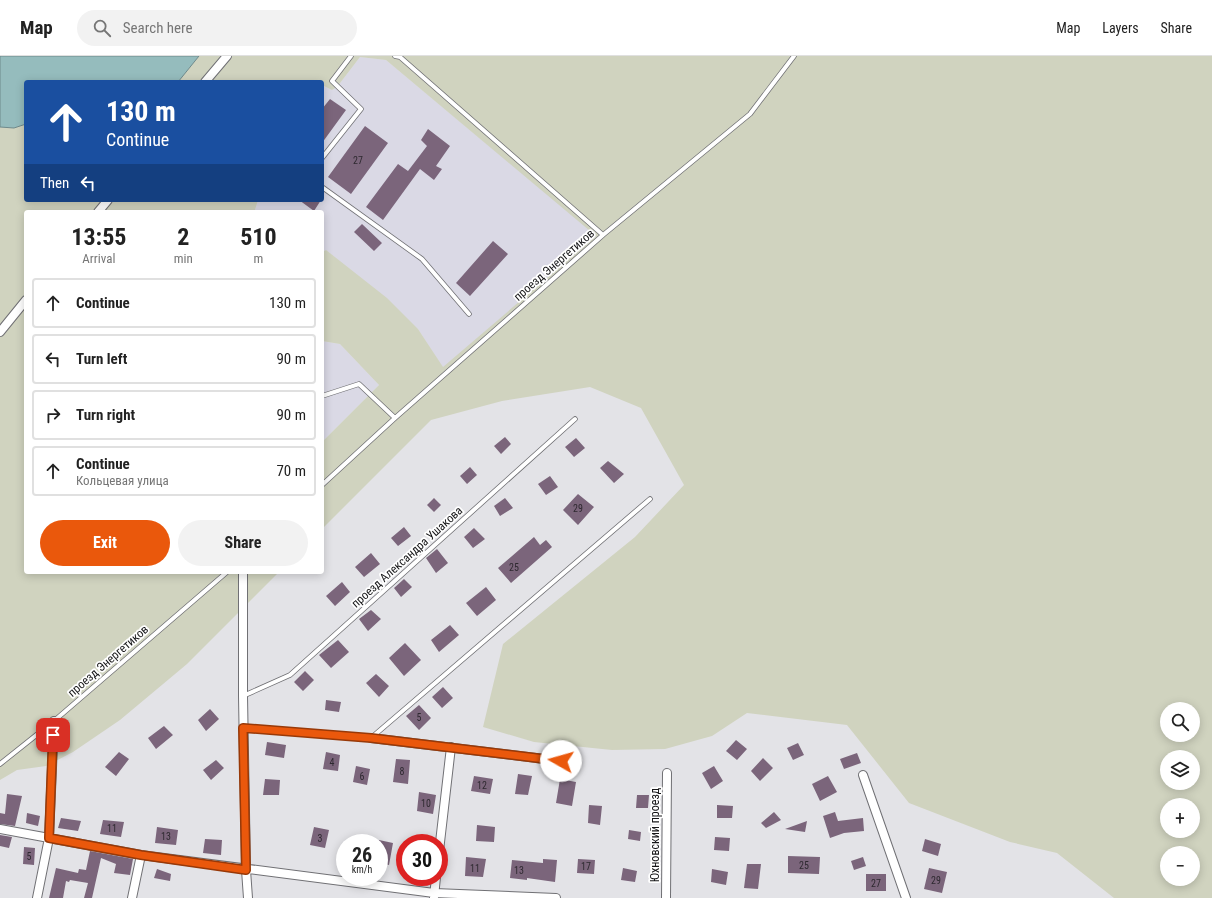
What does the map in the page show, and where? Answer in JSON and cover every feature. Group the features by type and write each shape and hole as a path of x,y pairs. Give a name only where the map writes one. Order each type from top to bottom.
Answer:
{"street":[{"path":"207,80 227,56"},
{"path":"100,210 106,202"},
{"path":"0,332 24,302"},
{"path":"243,574 243,728 248,898"},
{"path":"37,898 49,838 54,721"},
{"path":"371,738 561,761"},
{"path":"441,834 451,747"},
{"name":"Юхновский проезд","path":"666,898 667,773"},
{"path":"863,775 906,898"},
{"path":"0,830 141,855 434,896 556,898"},
{"path":"132,898 141,855"},
{"path":"434,896 435,886"}],"lane":[{"path":"324,156 362,109 332,81 351,56"},
{"path":"398,56 604,235"},
{"name":"проезд Энергетиков","path":"324,483 395,418 604,235 750,114 794,56"},
{"path":"324,188 422,259 469,314"},
{"path":"324,395 359,384 395,418"},
{"name":"проезд Александра Ушакова","path":"243,696 290,675 575,419"},
{"path":"243,728 371,738 650,499"},
{"name":"проезд Энергетиков","path":"0,764 54,721 225,574"}],"shaded area":[{"path":"360,57 386,60 597,236 443,368 418,329 326,250 324,251 324,210 255,210 257,202 324,202 324,86 332,90 337,87"},
{"path":"324,341 340,344 379,385 324,440"}],"green space":[{"path":"199,56 1212,56 1212,898 1114,898 1057,853 1010,842 909,803 847,725 747,713 712,736 665,749 612,750 534,742 483,727 503,644 635,537 684,485 641,408 590,387 502,401 431,420 324,527 324,440 379,385 340,344 324,341 324,251 326,250 387,298 418,329 443,367 596,236 386,60 360,57 337,87 332,90 324,86 324,80 180,80"},
{"path":"24,125 24,202 257,202 255,210 24,210 24,574 277,574 187,664 120,720 73,752 46,766 17,770 0,780 0,127 14,128"}],"water":[{"path":"0,56 199,56 180,80 24,80 24,125 14,128 0,127"}],"building":[{"path":"330,99 346,110 324,140 324,106"},
{"path":"365,126 388,143 351,194 328,177"},
{"path":"428,129 450,146 436,166 442,169 434,180 420,169 383,220 366,207 398,164 408,171 427,146 421,140"},
{"path":"302,202 320,202 315,210"},
{"path":"362,224 382,243 374,251 354,232"},
{"path":"493,241 508,254 470,296 456,283"},
{"path":"505,437 511,444 501,454 494,446"},
{"path":"576,438 585,448 574,457 565,447"},
{"path":"608,461 624,474 614,483 600,468"},
{"path":"470,467 477,475 467,484 460,476"},
{"path":"550,476 558,487 546,495 538,484"},
{"path":"578,494 594,507 578,525 563,510"},
{"path":"434,498 441,505 434,512 427,505"},
{"path":"505,498 513,508 500,516 494,506"},
{"path":"404,527 411,536 398,546 391,538"},
{"path":"474,528 485,539 473,548 464,537"},
{"path":"534,537 540,545 546,540 552,547 511,583 498,568"},
{"path":"437,549 448,563 436,573 426,558"},
{"path":"371,553 380,564 364,577 355,567"},
{"path":"404,579 412,587 401,597 394,588"},
{"path":"342,582 350,592 335,606 326,596"},
{"path":"486,587 496,600 477,616 466,603"},
{"path":"371,610 381,619 368,631 359,619"},
{"path":"450,625 459,635 439,652 431,640"},
{"path":"338,640 349,652 331,668 319,655"},
{"path":"405,643 421,660 404,676 389,658"},
{"path":"305,671 314,680 303,691 294,682"},
{"path":"376,674 389,686 379,697 366,683"},
{"path":"443,687 453,698 442,708 432,697"},
{"path":"326,700 341,702 339,712 325,710"},
{"path":"419,705 431,718 419,730 406,716"},
{"path":"210,709 219,719 206,731 198,720"},
{"path":"164,726 173,735 156,749 148,738"},
{"path":"736,740 747,749 737,760 726,751"},
{"path":"267,742 286,745 284,758 265,755"},
{"path":"798,743 804,755 793,760 787,748"},
{"path":"119,752 129,759 116,776 105,767"},
{"path":"326,752 340,755 338,771 323,769"},
{"path":"857,753 861,763 844,769 840,759"},
{"path":"763,758 773,768 760,781 751,771"},
{"path":"396,759 410,760 408,784 393,782"},
{"path":"216,760 224,768 211,780 203,770"},
{"path":"356,766 370,769 367,785 353,782"},
{"path":"714,766 723,781 711,789 702,773"},
{"path":"518,774 532,776 528,795 515,794"},
{"path":"474,776 493,779 490,794 471,791"},
{"path":"828,776 837,792 820,801 812,784"},
{"path":"265,779 280,780 279,795 263,795"},
{"path":"560,779 576,782 572,806 556,803"},
{"path":"419,792 436,795 433,814 417,811"},
{"path":"7,794 22,796 15,826 0,824 0,813 5,814"},
{"path":"637,795 649,795 648,808 636,808"},
{"path":"589,805 602,806 600,825 588,823"},
{"path":"717,805 733,806 732,818 717,818"},
{"path":"774,812 781,820 766,828 761,823"},
{"path":"835,812 838,821 863,818 864,831 844,833 830,838 823,816"},
{"path":"27,813 40,816 38,826 26,823"},
{"path":"61,818 81,821 78,831 58,828"},
{"path":"103,820 124,822 121,837 100,834"},
{"path":"807,821 805,832 785,829"},
{"path":"477,825 495,827 494,842 476,841"},
{"path":"157,827 178,830 176,845 155,843"},
{"path":"314,827 329,830 325,848 310,845"},
{"path":"629,830 641,832 640,841 628,839"},
{"path":"0,835 12,837 9,848 0,846"},
{"path":"715,837 730,838 729,851 714,850"},
{"path":"205,839 222,840 221,855 203,853"},
{"path":"925,839 941,844 938,856 922,851"},
{"path":"388,842 393,843 388,865"},
{"path":"24,847 35,848 34,865 23,864"},
{"path":"90,851 133,859 130,875 114,873 116,864 101,858 92,898 84,898 88,883 70,880 69,882 66,881 63,898 49,898 56,868 78,873 79,869 86,870"},
{"path":"788,856 820,857 819,874 788,873"},
{"path":"466,857 486,859 483,877 465,876"},
{"path":"863,857 866,866 854,870 851,861"},
{"path":"543,859 557,860 555,882 527,878 527,880 510,878 512,860 543,863"},
{"path":"578,859 595,860 594,874 577,873"},
{"path":"747,864 761,864 758,889 744,888"},
{"path":"623,868 637,871 635,882 621,880"},
{"path":"929,868 947,872 942,893 924,889"},
{"path":"157,869 171,874 170,881 154,878"},
{"path":"712,869 728,872 726,885 711,882"},
{"path":"866,874 886,874 886,891 866,891"}],"route":[{"path":"53,735 50,777 49,838 141,855 246,870 243,728 371,738 561,761"}]}
